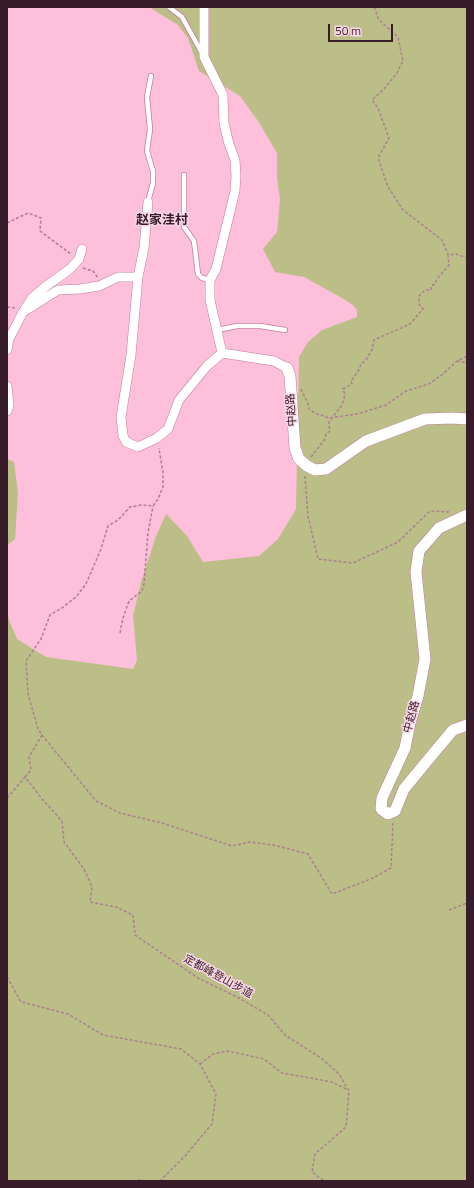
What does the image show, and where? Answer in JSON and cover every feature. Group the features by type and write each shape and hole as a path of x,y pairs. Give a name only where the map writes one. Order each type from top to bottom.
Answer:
{"street":[{"path":"204,7 204,57 223,96 224,123 235,160 236,176 235,191 216,269 210,280 210,300 222,353"},
{"path":"148,202 144,248 138,277 131,355 121,417 123,436 126,442 138,447 157,438 168,429 180,400 207,366 222,353 274,361 287,368"},
{"path":"7,350 8,339 32,298 70,269 76,262 82,249"},
{"path":"23,312 58,290 80,289 102,284 118,277 138,277"},
{"name":"中赵路","path":"287,368 290,376 295,448 299,459 304,464"},
{"path":"7,386 9,405 7,411"},
{"path":"304,464 315,470 326,469 366,441 425,419 467,419"},
{"name":"中赵路","path":"393,812 388,814 381,809 382,798 405,748 410,722 418,696 424,659 416,572 419,551 439,528 467,515"},
{"path":"393,812 395,811 404,790 453,730 467,725"}],"lane":[{"path":"169,7 182,17 204,57"},
{"path":"148,202 153,183 153,171 147,151 150,129 147,97 151,76"},
{"path":"184,176 184,227 194,241 198,274 202,278 210,280"},
{"path":"217,330 237,326 260,326 285,330"}],"path":[{"path":"374,7 379,20 398,37 403,60 397,73 384,89 372,100 378,108 389,138 378,158 388,187 403,210 442,240 448,254 449,265 436,279 435,284 431,286 431,290 425,290 419,296 419,304 423,309 410,324 374,340 372,350 366,360 361,364 359,370 351,381 352,384 343,389 345,394 342,405 332,418 329,426 330,431 326,434 325,439 304,464 308,516 318,559 353,563 398,542 430,511 452,512"},
{"path":"7,223 28,213 41,218 40,231 76,262 93,271 102,284"},
{"path":"448,254 456,254 467,258"},
{"path":"291,387 300,385 309,409 315,413 329,418 357,414 386,405 406,391 429,384 467,356"},
{"path":"457,362 467,363"},
{"path":"120,633 129,601 142,591 144,584 148,533 153,506 163,487 163,472 157,438"},
{"path":"153,506 142,505 130,507 118,520 108,526 101,549 86,584 76,597 50,615 41,639 26,661 28,694 38,728 42,735 96,801 120,813 162,823 232,846 250,842 273,845 308,854 332,894 372,878 391,868 393,812"},
{"path":"7,798 31,770 29,757 42,735"},
{"name":"定都峰登山步道","path":"25,777 62,821 64,842 84,869 92,887 90,902 116,907 133,915 135,935 198,978 239,998 268,1015 285,1035 321,1058 339,1074 348,1090"},
{"path":"449,910 467,903"},
{"path":"7,977 21,1002 68,1014 103,1035 181,1049 200,1064 216,1094 212,1124 185,1156 160,1181"},
{"path":"200,1064 213,1054 228,1051 264,1059 282,1073 332,1082 348,1090 346,1127 315,1154 312,1172 324,1181"},
{"path":"133,1181 141,1181"},
{"path":"250,1181 256,1181"}],"green space":[{"path":"149,7 467,7 467,1181 7,1181 7,610 9,620 17,639 46,657 133,669 137,660 133,616 141,582 156,536 166,514 187,536 203,562 259,556 278,539 296,509 299,357 308,342 322,330 357,317 357,310 353,305 304,277 275,272 263,249 277,232 280,199 277,179 277,153 258,121 240,96 199,71 188,38 178,25"},
{"path":"7,459 14,462 18,493 15,539 7,545"}],"district":[{"name":"赵家洼村","path":"162,221"}]}
